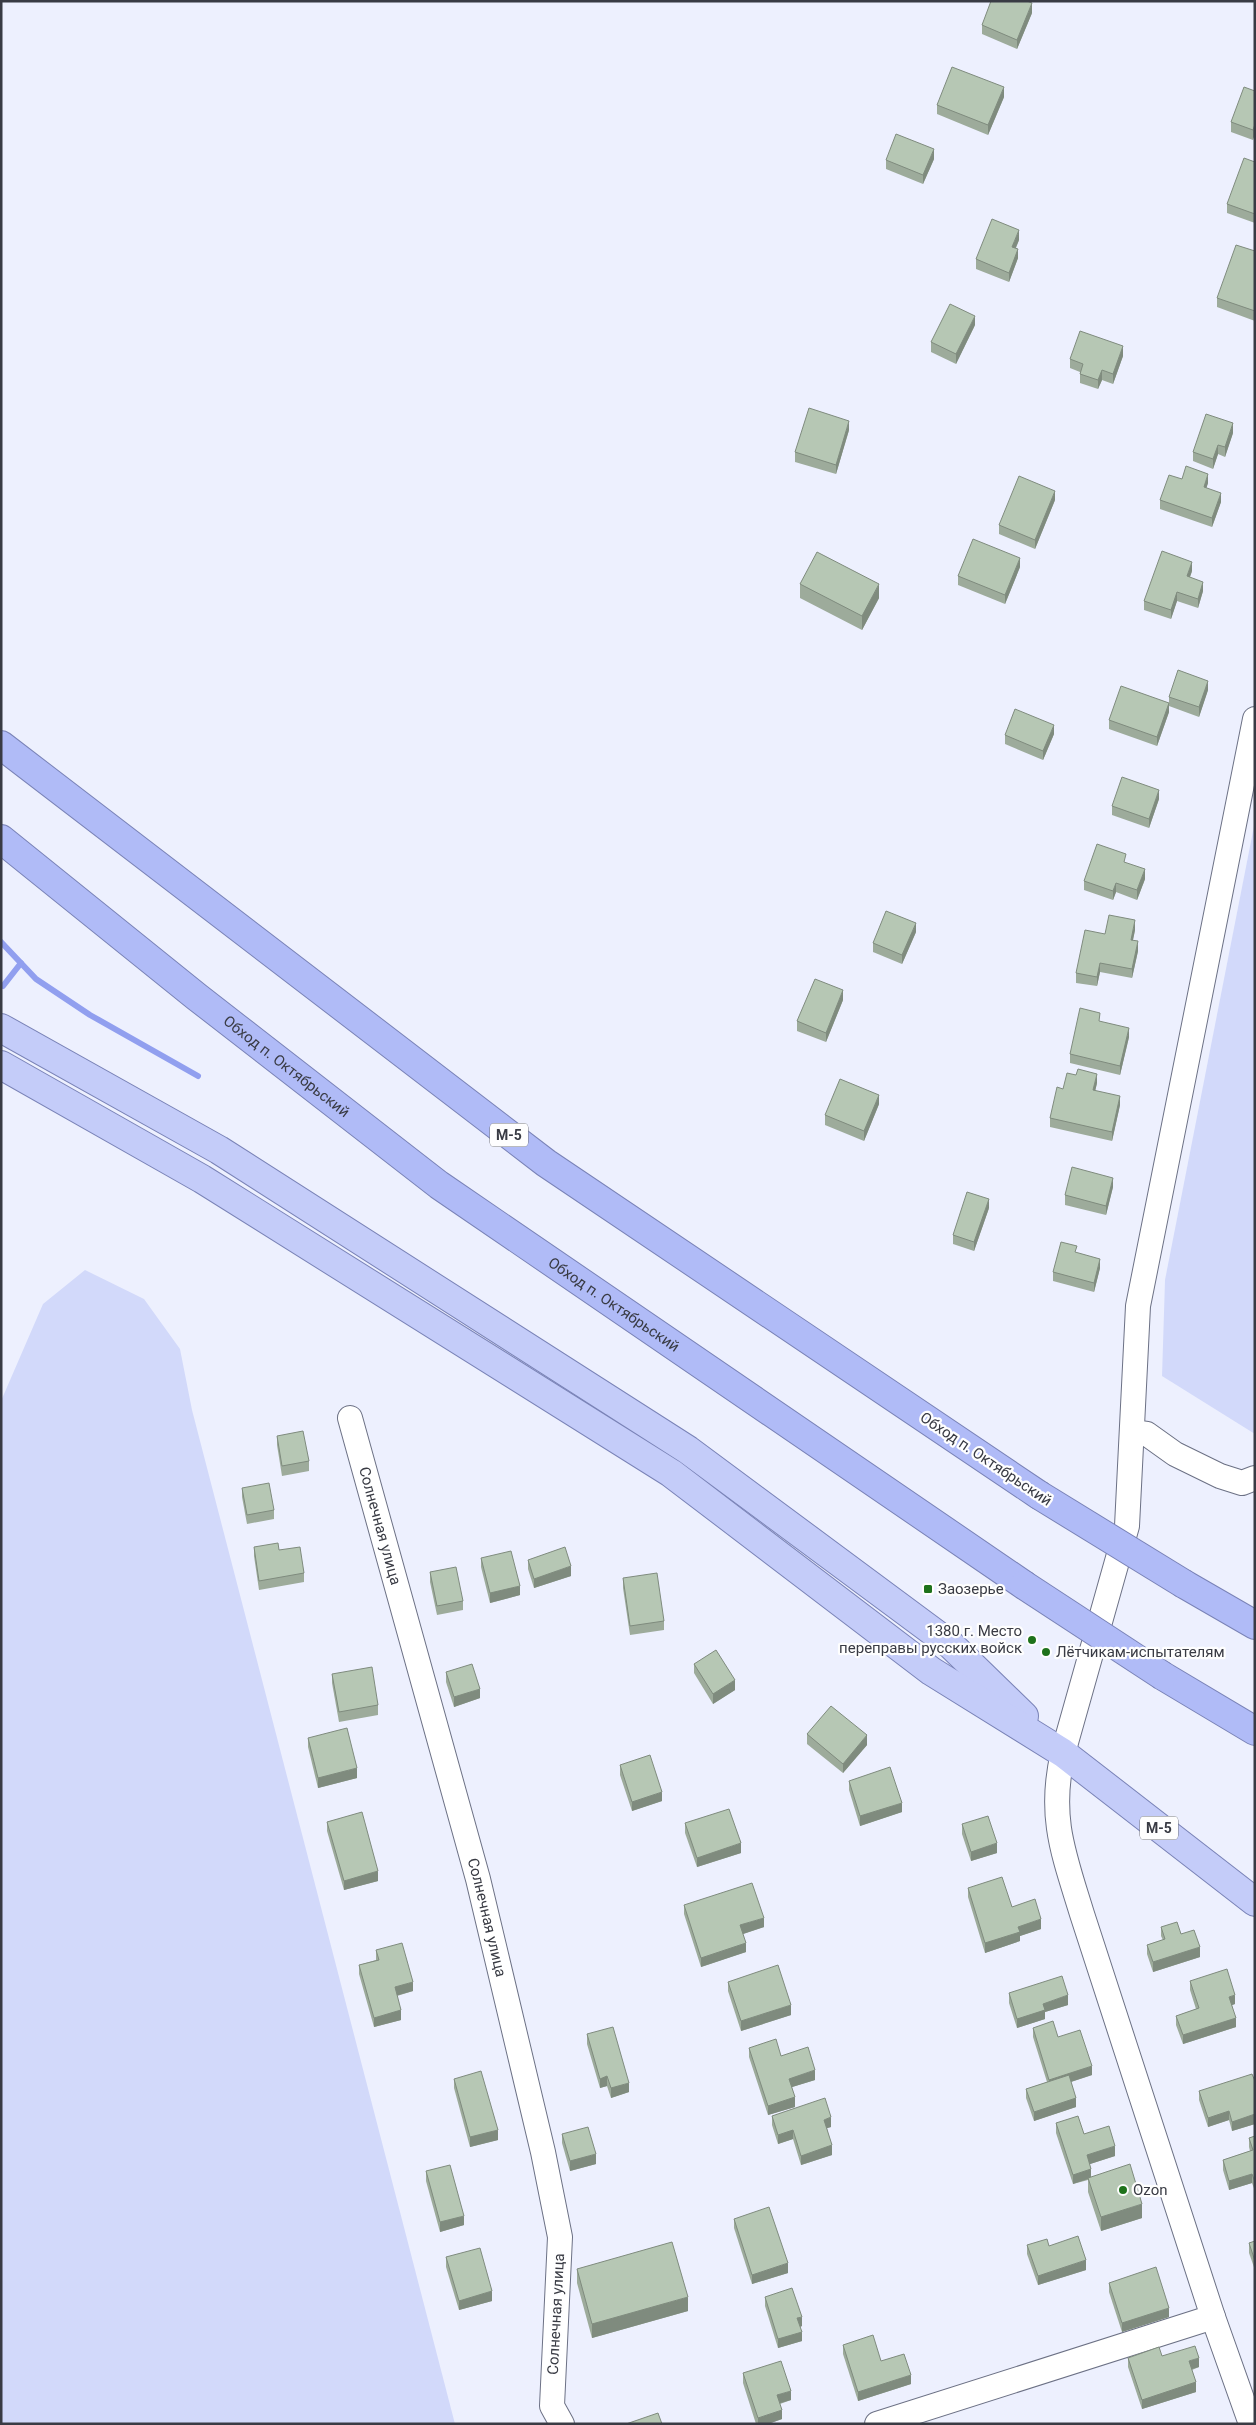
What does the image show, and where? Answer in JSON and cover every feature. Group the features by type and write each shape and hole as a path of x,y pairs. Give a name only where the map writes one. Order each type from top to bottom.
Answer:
{"highway":[{"name":"Обход п. Октябрьский","path":"1,745 546,1163 1039,1495 1255,1625"},
{"name":"Обход п. Октябрьский","path":"1,839 197,997 439,1185 1024,1586 1163,1676 1255,1731"}],"main road":[{"path":"1,1028 219,1150 688,1450 951,1645 1063,1754"},
{"path":"1,1065 202,1179 671,1473 931,1671 1063,1754"},
{"name":"М-5","path":"1063,1754 1255,1902"}],"street":[{"path":"1251,2424 1082,1914 1062,1848 1056,1806 1057,1780 1063,1754 1125,1537 1138,1306 1255,719"},
{"name":"Солнечная улица","path":"350,1418 478,1879 544,2152 560,2237 552,2406 562,2424"},
{"path":"1132,1432 1147,1434 1175,1454 1220,1476 1242,1483 1255,1478"},
{"path":"878,2424 1214,2317"}],"shaded area":[{"path":"1255,821 1255,1434 1162,1376 1165,1280"},
{"path":"85,1270 144,1299 180,1349 192,1410 455,2424 1,2424 1,1401 43,1304"}],"building":[{"path":"991,1 1027,1 1032,3 1017,40 982,25"},
{"path":"952,67 1004,87 988,125 937,105"},
{"path":"1244,87 1255,91 1255,124 1253,130 1231,122"},
{"path":"896,134 934,149 923,175 886,160"},
{"path":"1244,158 1255,162 1255,214 1227,204"},
{"path":"992,219 1019,230 1012,247 1018,249 1009,273 976,259"},
{"path":"1236,245 1255,251 1255,311 1217,298"},
{"path":"950,304 975,316 956,354 931,342"},
{"path":"1080,331 1123,346 1113,374 1102,370 1098,380 1080,374 1083,364 1070,359"},
{"path":"809,408 849,421 836,465 795,452"},
{"path":"1206,414 1233,423 1225,447 1218,445 1213,459 1193,452"},
{"path":"1186,466 1208,474 1204,487 1221,493 1212,518 1160,500 1169,475 1182,479"},
{"path":"1019,476 1055,491 1035,540 999,525"},
{"path":"973,539 1020,558 1005,595 958,576"},
{"path":"1162,551 1192,562 1187,576 1203,582 1198,599 1177,592 1171,610 1144,601"},
{"path":"817,552 879,584 862,616 800,584"},
{"path":"1178,670 1208,681 1199,707 1169,697"},
{"path":"1121,686 1169,703 1157,737 1109,720"},
{"path":"1015,709 1054,725 1043,751 1005,735"},
{"path":"1122,777 1159,790 1149,819 1112,806"},
{"path":"1097,844 1126,854 1124,862 1145,869 1137,890 1116,883 1113,891 1084,881"},
{"path":"886,911 916,923 902,955 873,943"},
{"path":"1109,915 1135,920 1131,940 1138,941 1132,969 1100,963 1097,977 1076,973 1085,930 1105,934"},
{"path":"815,979 843,990 826,1033 797,1021"},
{"path":"1080,1008 1100,1013 1099,1021 1129,1028 1120,1066 1070,1054"},
{"path":"1078,1069 1097,1074 1093,1090 1120,1096 1112,1132 1050,1118 1057,1087 1063,1089 1067,1073 1076,1075"},
{"path":"840,1079 879,1095 864,1131 825,1115"},
{"path":"1072,1167 1113,1178 1106,1206 1065,1195"},
{"path":"967,1192 989,1199 974,1242 953,1235"},
{"path":"1061,1242 1077,1246 1075,1252 1100,1259 1094,1283 1053,1272"},
{"path":"303,1431 309,1461 282,1466 277,1436"},
{"path":"269,1483 274,1510 247,1515 242,1488"},
{"path":"278,1543 279,1550 300,1547 304,1573 259,1581 254,1547"},
{"path":"565,1547 571,1566 534,1579 528,1560"},
{"path":"511,1551 520,1586 490,1593 481,1558"},
{"path":"456,1567 463,1601 437,1606 430,1572"},
{"path":"657,1573 664,1621 630,1626 623,1578"},
{"path":"716,1650 735,1680 713,1694 694,1664"},
{"path":"472,1664 480,1689 454,1697 446,1672"},
{"path":"372,1667 378,1705 339,1712 332,1674"},
{"path":"831,1706 867,1735 843,1764 807,1734"},
{"path":"347,1728 357,1768 318,1778 308,1738"},
{"path":"650,1755 662,1792 632,1802 620,1765"},
{"path":"890,1767 902,1803 860,1816 849,1781"},
{"path":"729,1809 741,1843 697,1858 685,1823"},
{"path":"362,1812 378,1871 344,1881 327,1822"},
{"path":"988,1816 997,1843 971,1852 962,1824"},
{"path":"1002,1877 1012,1907 1035,1899 1041,1919 1018,1927 1020,1932 985,1943 968,1888"},
{"path":"752,1883 764,1918 740,1925 746,1943 701,1958 684,1905"},
{"path":"1177,1922 1181,1934 1194,1930 1200,1947 1153,1962 1147,1945 1165,1939 1161,1927"},
{"path":"402,1943 413,1982 395,1987 401,2010 374,2018 359,1965 379,1960 376,1950"},
{"path":"778,1965 791,2005 741,2021 728,1982"},
{"path":"1227,1969 1235,1995 1229,1997 1236,2018 1183,2035 1176,2016 1199,2008 1190,1981"},
{"path":"1062,1976 1068,1995 1043,2004 1045,2010 1017,2019 1009,1993"},
{"path":"1053,2021 1058,2037 1080,2030 1092,2066 1049,2080 1033,2028"},
{"path":"613,2027 629,2083 611,2088 607,2076 600,2079 587,2034"},
{"path":"776,2039 781,2056 808,2047 815,2070 789,2079 795,2097 768,2106 749,2048"},
{"path":"481,2071 498,2130 470,2137 454,2079"},
{"path":"1252,2074 1255,2081 1255,2114 1232,2122 1229,2111 1208,2118 1199,2091"},
{"path":"1069,2075 1076,2098 1034,2112 1026,2089"},
{"path":"825,2098 831,2117 824,2120 832,2145 801,2156 793,2130 778,2135 772,2116"},
{"path":"1078,2116 1084,2134 1109,2126 1115,2146 1087,2155 1091,2169 1073,2175 1056,2123"},
{"path":"588,2127 596,2154 570,2161 562,2134"},
{"path":"1255,2136 1255,2182 1252,2174 1229,2181 1223,2160 1253,2150 1249,2138"},
{"path":"1130,2164 1142,2204 1101,2217 1088,2178"},
{"path":"450,2165 464,2216 440,2222 426,2171"},
{"path":"769,2207 788,2263 752,2275 734,2219"},
{"path":"1078,2236 1086,2260 1038,2276 1027,2245 1047,2239 1049,2246"},
{"path":"1255,2241 1255,2261 1249,2243"},
{"path":"672,2242 688,2297 592,2324 577,2269"},
{"path":"480,2248 492,2291 459,2301 446,2257"},
{"path":"1156,2267 1169,2308 1122,2323 1109,2283"},
{"path":"792,2288 802,2317 797,2318 802,2332 778,2339 765,2297"},
{"path":"873,2335 881,2361 904,2354 911,2375 858,2392 843,2345"},
{"path":"1195,2346 1199,2358 1189,2361 1196,2382 1142,2400 1128,2358 1159,2347 1162,2356"},
{"path":"781,2361 791,2391 777,2395 782,2410 758,2418 743,2373"},
{"path":"658,2413 662,2424 626,2424"}],"waterway":[{"path":"1,942 36,979 90,1015 198,1076"},
{"path":"3,986 21,963"}],"place":[{"name":"Заозерье","path":"928,1589"},
{"name":"1380 г. Место переправы русских войск","path":"1032,1640"},
{"name":"Лётчикам-испытателям","path":"1046,1652"},
{"name":"Ozon","path":"1123,2190"}]}
